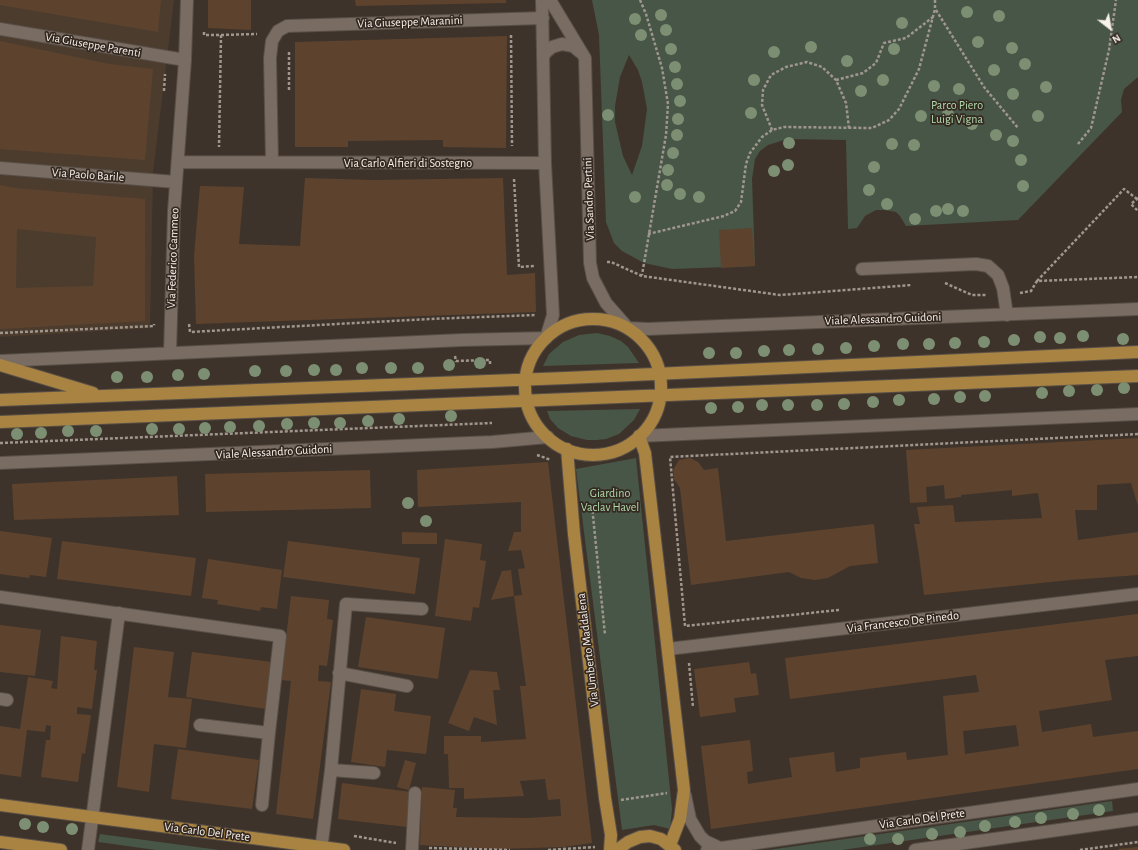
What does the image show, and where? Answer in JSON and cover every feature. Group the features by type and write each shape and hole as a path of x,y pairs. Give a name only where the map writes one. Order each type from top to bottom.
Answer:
{"main road":[{"name":"Viale Alessandro Guidoni","path":"587,319 611,321 628,328 646,344 653,353 660,373 661,394 651,422 639,436 627,445 608,453 586,454 567,449 548,437 534,420 526,401 526,379 533,357 546,338 564,326 587,319"},
{"path":"0,400 1138,352"},
{"path":"0,365 102,396"},
{"path":"0,422 526,401 661,394 1138,376"},
{"path":"616,850 628,842 640,837 650,836 661,838 673,847 680,819 684,793 645,453 639,436"},
{"name":"Via Umberto Maddalena","path":"567,449 574,534 606,801 612,835 601,849"},
{"name":"Via Carlo Del Prete","path":"0,805 344,850"},
{"path":"0,842 61,850"}],"street":[{"name":"Via Federico Cammeo","path":"170,353 174,212 186,60 187,0"},
{"path":"0,361 546,338 552,315 545,163 542,0"},
{"name":"Via Sandro Pertini","path":"550,0 585,58 590,263 593,278 598,291 606,303 628,328"},
{"name":"Via Giuseppe Maranini","path":"272,162 270,58 272,41 278,31 287,26 543,18"},
{"name":"Via Giuseppe Parenti","path":"0,29 186,60"},
{"path":"543,57 552,47 562,44 572,46 585,58"},
{"name":"Via Carlo Alfieri di Sostegno","path":"178,162 545,163"},
{"name":"Via Paolo Barile","path":"0,168 176,182"},
{"path":"862,268 983,264 992,267 1003,288 1007,314"},
{"name":"Viale Alessandro Guidoni","path":"628,328 648,329 1138,309"},
{"path":"639,436 1138,414"},
{"name":"Viale Alessandro Guidoni","path":"0,463 476,442 548,437"},
{"name":"Via Francesco De Pinedo","path":"668,649 1138,594"},
{"path":"0,597 280,636 262,805"},
{"path":"321,848 331,770 346,604 422,608"},
{"path":"88,850 119,613"},
{"path":"340,674 407,686"},
{"path":"200,725 269,733"},
{"path":"331,770 374,773"},
{"name":"Via Carlo Del Prete","path":"707,850 1138,789"},
{"path":"412,850 415,793"},
{"path":"684,793 690,819 700,836 720,848"},
{"path":"914,850 1138,819"}],"path":[{"path":"640,0 658,55 668,104 666,135 642,276"},
{"path":"648,234 724,216 735,211 741,202 746,164 750,153 762,137 772,130 784,127 879,127 889,120 899,109 919,69 936,9 935,0"},
{"path":"1078,144 1091,128 1109,50 1116,0"},
{"path":"936,9 984,88 1018,128"},
{"path":"836,80 862,73 876,63 884,43 906,38 934,16"},
{"path":"204,27 204,35 221,35 218,162"},
{"path":"289,47 289,94"},
{"path":"772,130 762,105 763,90 771,75 786,66 807,62 822,67 836,80 846,103 849,128"},
{"path":"164,98 166,67"},
{"path":"1037,281 1124,189 1137,198 1131,204 1138,211"},
{"path":"190,332 454,318 541,315"},
{"path":"0,333 154,326 154,322"},
{"path":"0,443 492,423"},
{"path":"685,626 670,457 1138,434"},
{"path":"534,454 550,460 551,467"},
{"path":"694,714 689,662 697,661"},
{"path":"606,801 684,793"},
{"path":"1080,850 1138,842"},
{"path":"548,850 601,849"}],"shaded area":[{"path":"0,0 174,0 153,172 150,328 0,337"}],"green space":[{"name":"Parco Piero Luigi Vigna","path":"592,0 1138,0 1138,77 1124,89 1121,100 1122,112 1018,220 906,226 896,212 876,210 865,216 857,228 848,229 846,140 787,139 768,145 760,151 755,159 752,179 755,266 672,269 644,263 622,251 614,243 606,222 599,35","holes":["629,55 638,70 647,109 642,146 632,175 623,156 615,122 615,106 620,77"]},
{"path":"597,333 610,336 621,341 628,347 639,363 543,366 549,354 563,342 579,335"},
{"path":"640,409 634,420 619,434 606,439 597,440 587,440 571,436 558,428 550,419 547,411"},
{"name":"Giardino Vaclav Havel","path":"636,458 672,809 670,829 654,825 622,830 576,469"},
{"path":"1112,801 1113,811 842,850 768,850"},
{"path":"100,834 219,850 156,850 98,842"}],"building":[{"path":"0,0 161,0 158,32 0,5"},
{"path":"208,0 251,0 251,30 208,28"},
{"path":"355,0 506,0 506,3 356,6"},
{"path":"507,36 506,148 443,147 443,140 348,141 348,147 295,147 295,42"},
{"path":"0,41 109,64 153,69 145,160 0,149"},
{"path":"305,178 373,180 503,178 507,275 535,273 536,312 196,324 194,256 200,186 244,187 239,244 300,246"},
{"path":"0,185 15,188 145,199 145,321 0,329","holes":["17,229 96,237 93,286 16,288"]},
{"path":"752,228 755,266 721,268 719,230"},
{"path":"1138,438 1138,506 1131,483 1097,485 1097,510 1075,510 1078,540 1138,532 1138,575 1070,580 924,595 914,524 920,524 917,507 953,505 955,522 1042,518 1038,493 1012,496 1012,490 961,495 961,497 945,499 944,485 926,487 927,502 910,503 906,450"},
{"path":"690,458 698,462 704,470 718,468 726,541 874,524 878,563 850,566 828,578 815,580 801,578 789,572 691,585 680,488 674,479 673,470 679,460"},
{"path":"548,462 592,843 563,847 498,849 420,845 422,787 455,790 453,808 457,808 456,817 528,818 561,816 560,799 548,800 545,779 520,781 524,796 464,799 464,788 449,788 448,754 444,754 444,736 481,736 481,742 526,739 520,686 526,686 514,596 522,595 518,569 525,568 521,550 508,551 514,532 521,532 521,502 418,507 417,470"},
{"path":"370,470 371,508 206,512 205,474"},
{"path":"177,476 179,515 14,520 12,484"},
{"path":"0,531 52,538 46,577 30,575 29,578 0,574"},
{"path":"402,532 437,533 437,544 402,544"},
{"path":"445,539 482,544 480,560 486,561 479,608 473,607 471,621 435,616"},
{"path":"62,541 196,558 191,596 57,579"},
{"path":"288,541 420,558 415,594 283,577"},
{"path":"208,559 282,570 277,609 261,607 260,611 217,604 218,600 202,598"},
{"path":"511,570 514,596 491,600 502,571"},
{"path":"291,596 329,600 327,619 333,620 327,666 319,665 318,681 331,682 313,819 276,814 291,681 281,680"},
{"path":"1138,614 1138,656 1105,660 1112,700 1039,711 1042,732 1091,724 1093,737 1138,731 1138,769 711,829 701,746 750,740 753,771 747,772 748,784 792,777 789,758 834,752 836,772 860,768 860,758 906,752 907,760 948,755 943,696 979,692 976,675 790,699 785,658","holes":["1016,725 1019,746 965,754 963,731"]},
{"path":"366,617 445,628 438,679 358,667"},
{"path":"0,625 41,630 35,676 0,672"},
{"path":"61,636 97,641 94,670 97,670 92,709 77,707 77,714 91,715 85,754 82,753 78,782 41,777 46,740 50,740 51,726 46,725 45,732 27,730 21,777 0,774 0,726 20,729 28,677 53,681 51,688 57,689"},
{"path":"134,647 174,652 168,697 192,699 186,748 154,744 149,792 117,787"},
{"path":"192,652 272,662 266,709 186,697"},
{"path":"749,662 751,674 756,673 759,695 734,698 736,712 700,717 694,669"},
{"path":"470,670 497,672 500,690 493,690 497,725 474,717 469,731 448,723"},
{"path":"361,689 396,694 394,711 431,716 426,754 387,750 385,767 351,762"},
{"path":"178,749 259,760 252,809 171,799"},
{"path":"405,760 416,763 409,790 397,787"},
{"path":"342,783 411,792 407,827 338,819"},
{"path":"1138,847 1138,850 1118,849"}]}
